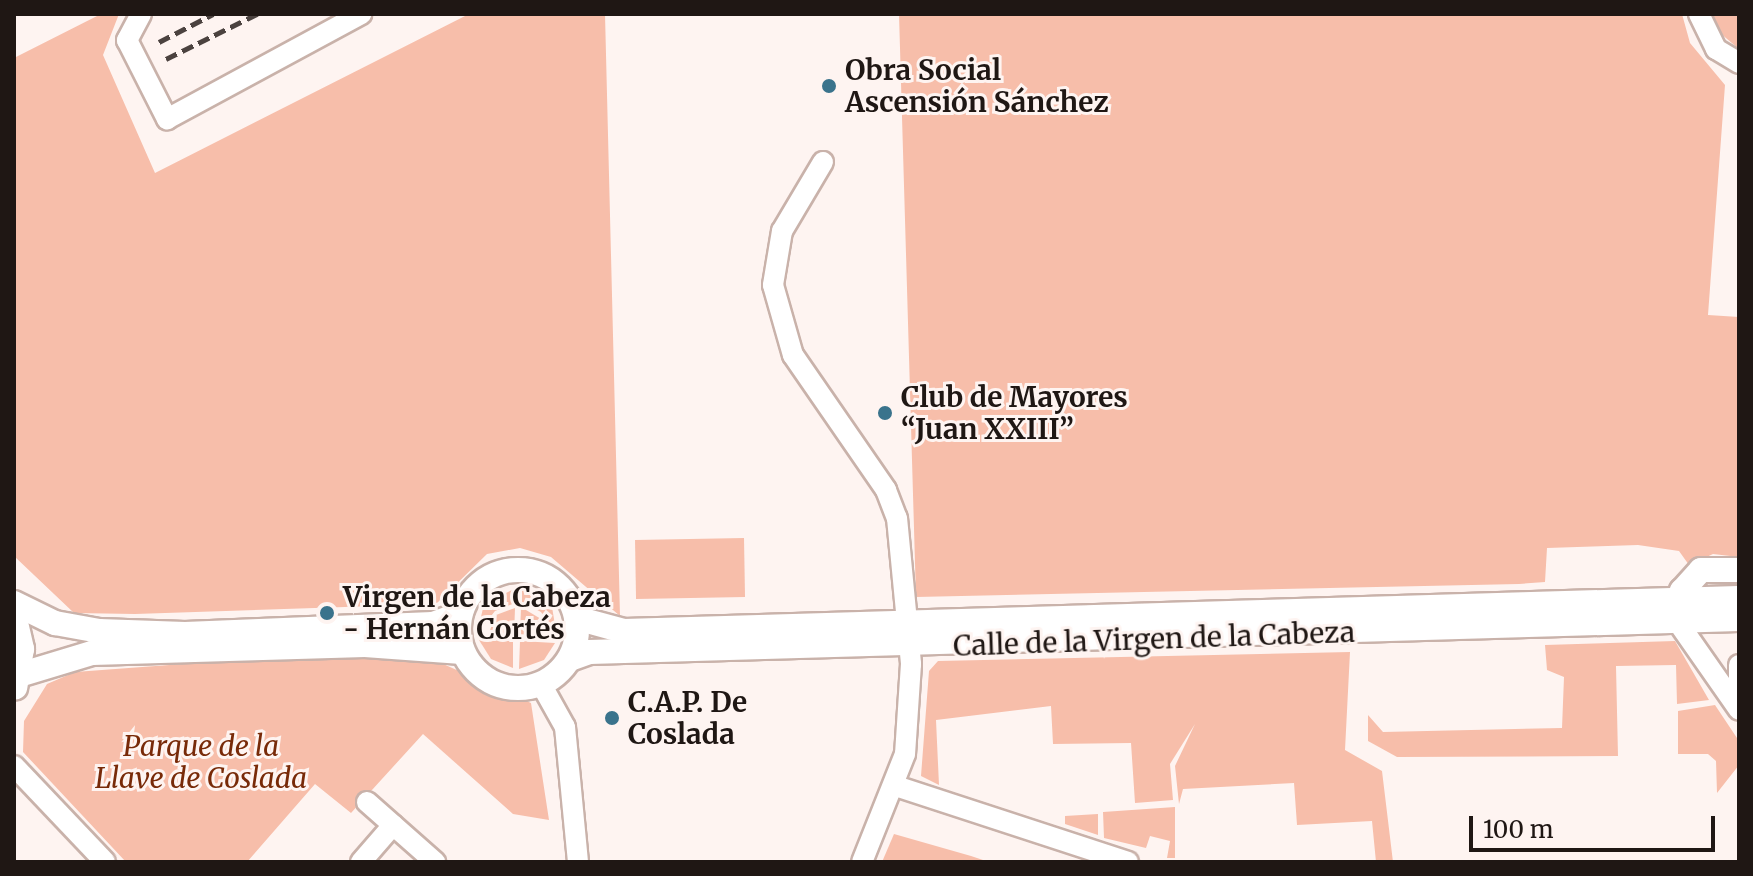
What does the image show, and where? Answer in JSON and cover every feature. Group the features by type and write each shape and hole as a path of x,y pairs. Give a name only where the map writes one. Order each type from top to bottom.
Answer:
{"main road":[{"path":"14,614 17,682 92,653 365,645 462,652 498,685 541,684 570,659 576,618 554,581 513,570 474,589 460,614 462,652"},
{"path":"1677,610 1701,570 1739,570"},
{"name":"Calle de la Virgen de la Cabeza","path":"570,659 589,652 906,634 1677,610 1739,598"},
{"path":"14,603 84,629 185,634 433,624 460,614"},
{"name":"Calle de la Virgen de la Cabeza","path":"1677,610 1739,619"},
{"name":"Calle de la Virgen de la Cabeza","path":"576,618 624,631 906,634"}],"street":[{"path":"141,14 127,40 167,119 361,14"},
{"path":"1699,14 1716,49 1739,63"},
{"path":"823,162 782,231 773,285 793,355 886,490 897,518 906,634 908,739 896,786 862,862"},
{"path":"1677,610 1739,710"},
{"path":"1739,665 1739,697"},
{"path":"541,684 565,727 578,862"},
{"path":"14,766 105,862"},
{"path":"896,786 1128,862"},
{"path":"367,802 435,862"},
{"path":"361,862 393,825"}],"green space":[{"path":"101,14 119,14 103,55 155,173 469,14 605,14 620,616 551,557 520,548 487,554 436,604 135,614 74,613 14,556 14,58"},
{"path":"899,14 1682,14 1690,43 1725,85 1708,315 1739,317 1739,557 1713,554 1689,565 1679,551 1638,545 1547,548 1545,582 916,597"},
{"path":"1713,14 1739,14 1739,49 1720,33"},
{"path":"744,538 745,597 636,599 635,540"},
{"path":"522,587 552,607 557,637 541,612 522,602"},
{"path":"516,588 515,603 495,611 477,634 484,604"},
{"path":"521,607 541,619 546,637 520,636"},
{"path":"515,608 514,636 488,635 496,615"},
{"path":"479,640 513,641 513,668 491,659"},
{"path":"520,641 555,643 544,660 519,669"},
{"path":"1675,641 1709,700 1677,704 1676,665 1616,666 1618,756 1397,757 1368,741 1368,715 1383,732 1562,728 1564,677 1547,670 1545,645"},
{"path":"1350,652 1345,750 1382,771 1393,862 1376,862 1372,821 1297,825 1294,783 1183,789 1179,804 1175,766 1195,724 1170,764 1173,800 1135,803 1131,743 1053,744 1051,706 936,720 939,785 921,776 929,671 938,661"},
{"name":"Parque de la Llave de Coslada","path":"250,659 432,659 531,703 549,820 513,814 423,734 351,813 315,784 247,862 126,862 23,752 24,721 47,684 75,672"},
{"path":"1715,705 1739,741 1739,765 1717,793 1716,761 1708,754 1678,754 1678,711"},
{"path":"1175,807 1175,858 1167,858 1170,841 1150,836 1146,848 1104,838 1103,812"},
{"path":"1098,814 1098,835 1065,824 1065,816"},
{"path":"894,834 971,856 989,862 882,862"}],"railway":[{"path":"159,42 213,14"},
{"path":"166,59 257,14"}],"place":[{"name":"Obra Social Ascensión Sánchez","path":"829,86"},
{"name":"Club de Mayores “Juan XXIII”","path":"885,413"},
{"name":"Virgen de la Cabeza - Hernán Cortés","path":"327,613"},
{"name":"C.A.P. De Coslada","path":"612,718"}]}
